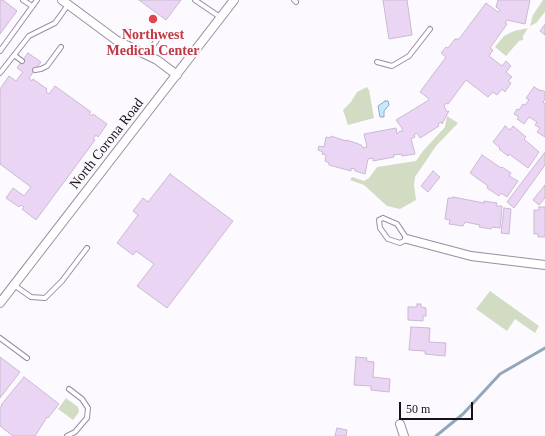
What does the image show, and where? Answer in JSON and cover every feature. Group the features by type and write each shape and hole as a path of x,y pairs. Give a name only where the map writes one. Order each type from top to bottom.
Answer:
{"street":[{"name":"North Corona Road","path":"0,303 234,0"},
{"path":"65,3 116,40 147,54 177,74"},
{"path":"407,239 471,256 545,266"},
{"path":"400,424 404,436"}],"lane":[{"path":"23,0 32,6"},
{"path":"0,51 37,0"},
{"path":"196,0 220,17"},
{"path":"0,73 28,36 55,23 65,3"},
{"path":"377,62 392,66 409,56 430,28"},
{"path":"147,54 157,40"},
{"path":"35,70 47,66 61,47"},
{"path":"14,55 22,61"},
{"path":"384,218 397,224 407,239 400,243 388,239 380,228 379,220 384,218"},
{"path":"14,285 31,297 45,298 62,281 87,248"},
{"path":"0,338 27,358"},
{"path":"67,436 75,432 87,418 88,408 82,399 69,389"}],"green space":[{"path":"543,0 545,0 545,12 536,23 530,26 533,15"},
{"path":"528,28 523,36 523,40 519,41 506,56 495,47 504,36 514,31"},
{"path":"367,87 369,90 374,118 348,125 343,110 351,102 357,92"},
{"path":"447,116 458,123 436,146 415,177 414,185 416,200 400,209 387,206 364,185 350,180 352,177 364,181 369,178 377,167 416,161 445,127"},
{"path":"490,291 539,326 535,333 515,319 507,331 476,309"},
{"path":"66,398 78,407 79,412 73,420 58,409"}],"water":[{"path":"385,101 388,101 389,105 384,111 384,117 380,117 378,106"}],"building":[{"path":"0,0 3,0 17,11 0,34"},
{"path":"139,0 181,0 166,20"},
{"path":"383,0 407,0 412,35 389,39"},
{"path":"498,0 530,0 525,24 507,20 505,23 507,24 490,48 493,50 489,56 502,66 506,61 511,66 506,72 512,77 508,81 511,83 505,92 502,89 497,95 493,92 488,97 466,80 448,104 446,103 444,106 447,112 449,111 442,124 441,122 438,124 439,126 420,138 417,133 414,135 415,137 411,139 415,154 402,156 402,154 393,155 394,157 373,161 373,158 368,159 365,174 351,168 351,171 329,165 329,163 325,161 326,155 322,154 323,152 318,150 319,146 324,147 326,137 330,138 331,136 346,140 361,145 363,148 367,147 364,134 396,128 397,134 400,131 402,132 402,128 396,120 429,100 420,92 446,57 441,53 446,47 448,48 455,39 459,39 486,3 498,12 500,10 496,7"},
{"path":"545,24 545,35 540,31"},
{"path":"28,53 41,62 29,78 32,81 33,79 47,89 46,91 49,94 55,86 91,112 89,114 92,116 93,114 107,124 98,137 96,135 93,139 95,140 36,220 22,209 24,207 21,205 19,207 6,198 13,188 24,196 31,187 0,164 0,89 9,76 16,81 23,72 17,68"},
{"path":"534,87 545,92 545,99 543,102 545,104 545,137 537,132 540,128 535,125 537,122 529,117 524,124 517,119 519,117 514,114 517,109 519,110 523,104 525,105 529,100 526,98"},
{"path":"505,126 510,130 513,126 526,137 524,139 539,152 528,168 509,154 508,156 493,142"},
{"path":"545,152 545,165 514,208 507,202"},
{"path":"482,155 511,173 509,176 518,181 507,197 501,193 499,196 470,173"},
{"path":"433,171 440,177 428,192 421,186"},
{"path":"170,174 233,221 167,308 137,286 154,264 136,251 133,255 117,243 138,215 133,211 143,198 148,202"},
{"path":"545,185 545,198 539,205 533,200"},
{"path":"453,197 484,203 484,201 497,203 496,206 502,206 500,228 492,227 491,229 479,227 480,225 465,222 463,226 449,224 450,220 445,219 448,198"},
{"path":"539,207 545,207 545,237 538,237 538,234 534,234 534,210 539,210"},
{"path":"504,208 511,209 509,234 501,233"},
{"path":"417,304 421,304 421,307 426,308 426,316 423,316 423,321 408,320 408,307 417,307"},
{"path":"411,327 430,328 429,342 446,343 445,356 425,354 425,351 409,350"},
{"path":"0,357 20,372 0,398"},
{"path":"356,357 367,358 366,361 374,362 373,377 390,379 389,392 371,390 371,386 354,385"},
{"path":"24,377 59,404 48,418 47,417 35,436 13,436 0,426 0,408"},
{"path":"337,428 347,430 346,436 335,436"}],"waterway":[{"path":"436,436 463,414 500,374 545,348"}],"place":[{"name":"Northwest Medical Center","path":"153,19"}]}
